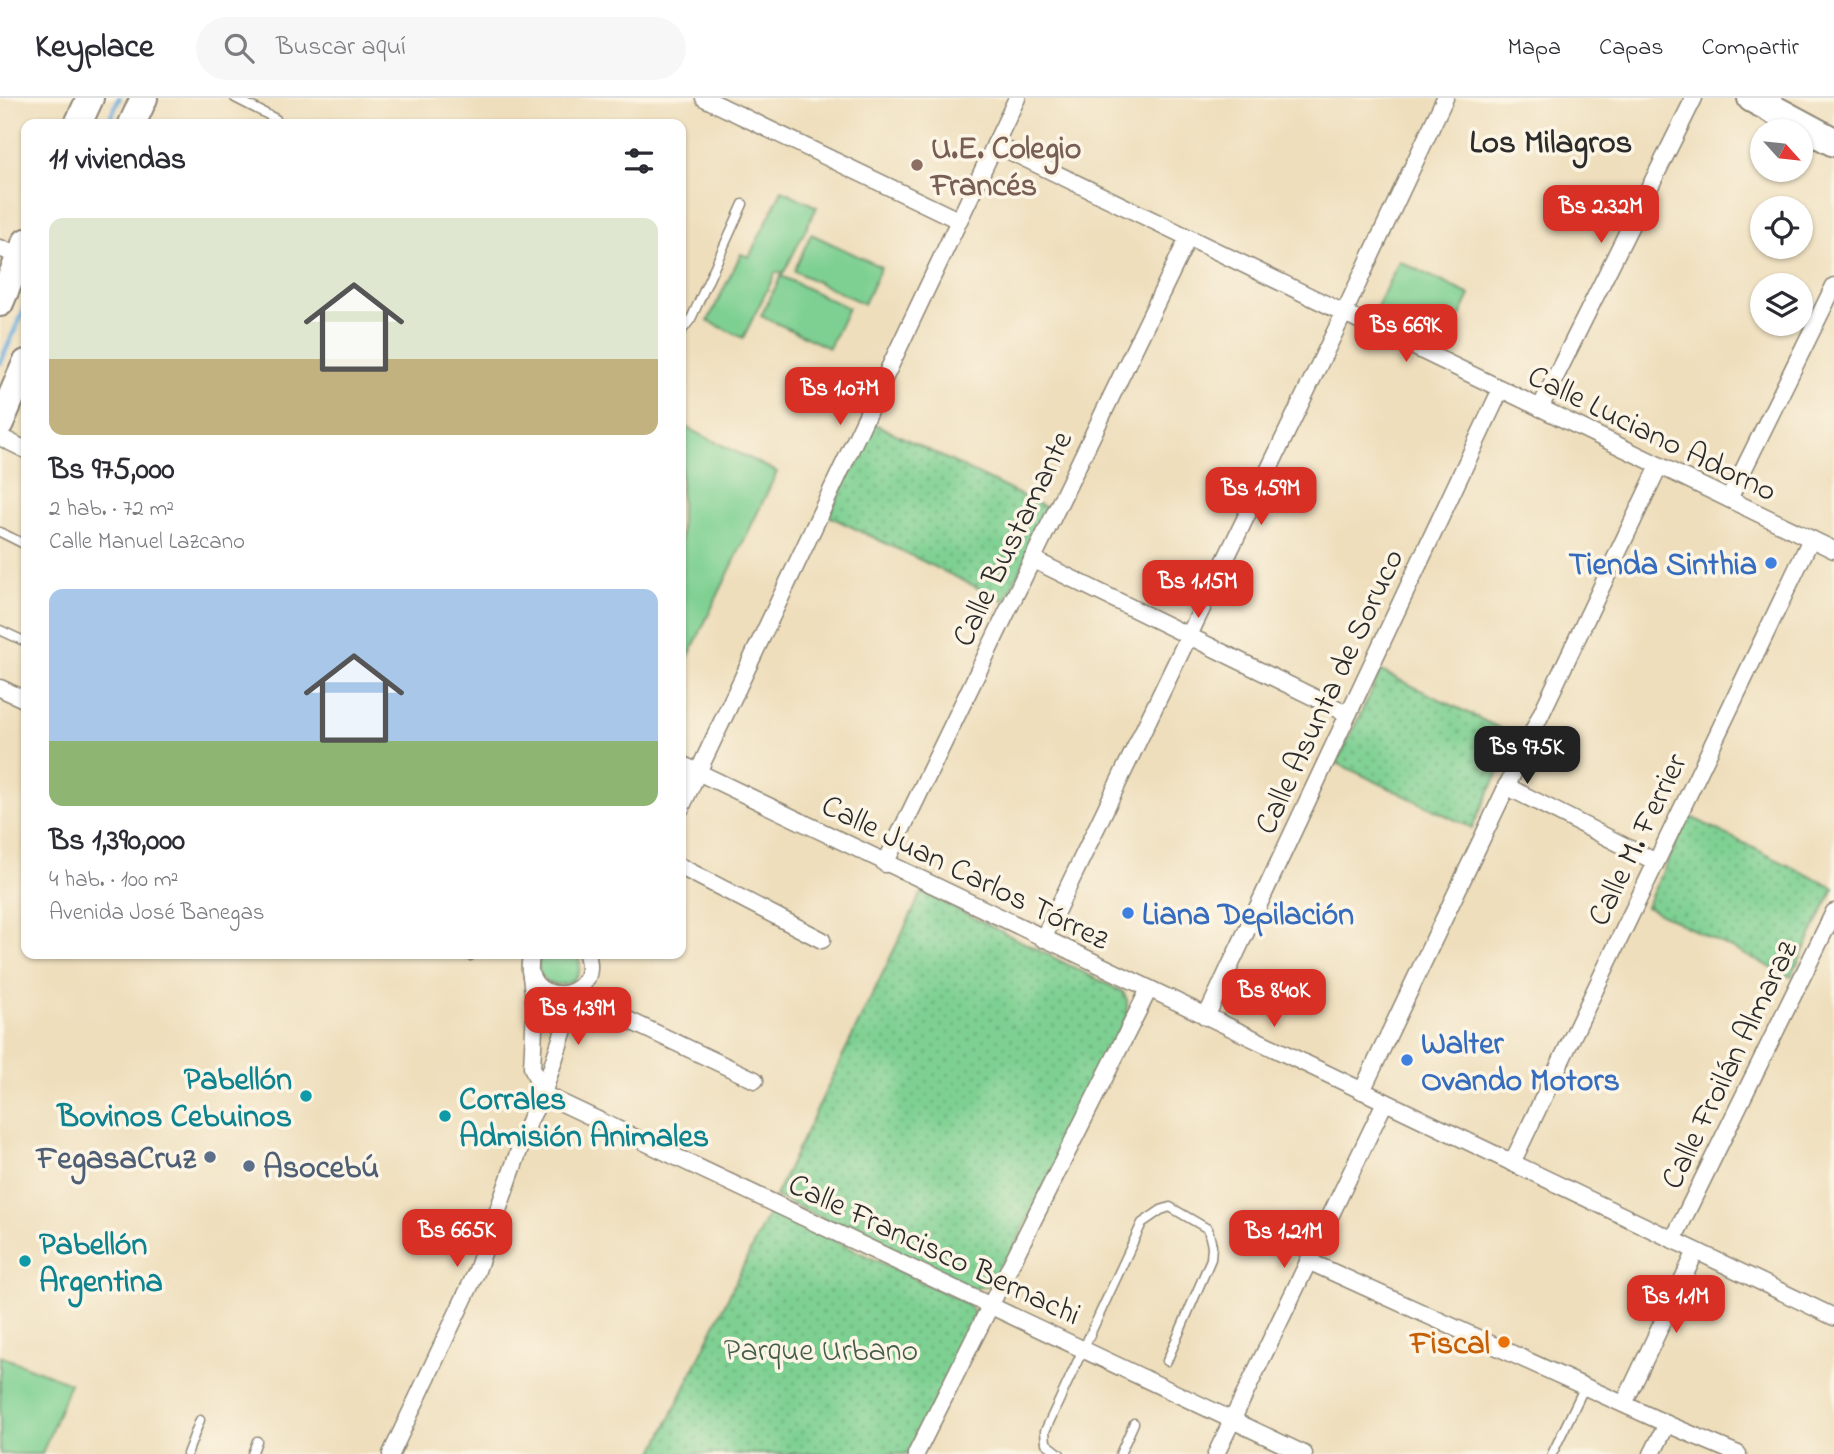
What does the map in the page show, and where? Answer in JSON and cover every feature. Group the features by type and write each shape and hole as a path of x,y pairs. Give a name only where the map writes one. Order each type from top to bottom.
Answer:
{"highway":[{"path":"1752,98 1834,142"}],"main road":[{"path":"134,119 144,98"},
{"path":"0,303 15,249"},
{"path":"0,422 21,374"}],"street":[{"path":"704,98 958,220"},
{"path":"686,797 1017,98"},
{"path":"1043,939 1445,98"},
{"path":"1540,408 1694,98"},
{"name":"Calle Luciano Adorno","path":"995,144 1834,550"},
{"name":"Calle Bustamante","path":"885,864 1188,238"},
{"path":"1729,499 1834,286"},
{"name":"Calle Asunta de Soruco","path":"1206,1017 1501,389"},
{"path":"0,437 21,448"},
{"path":"1362,1091 1659,466"},
{"name":"Calle M. Ferrier","path":"1512,1163 1811,539"},
{"path":"1032,559 1348,714"},
{"path":"0,688 21,698"},
{"name":"Calle Juan Carlos Tórrez","path":"686,766 1834,1317"},
{"path":"1506,786 1656,862"},
{"path":"686,870 822,940"},
{"name":"Calle Froilán Almaraz","path":"1673,1240 1828,941 1834,912"},
{"path":"531,959 535,1009 532,1067 543,1094"},
{"path":"391,1454 475,1273 530,1119 543,1094 574,991 586,978 590,959"},
{"path":"531,976 545,991 558,995 574,991 607,1010 755,1080"},
{"path":"916,1454 1149,989"},
{"name":"Calle Francisco Bernachi","path":"543,1094 1304,1454"},
{"path":"1216,1454 1385,1102"},
{"path":"1624,1404 1696,1251"},
{"path":"1308,1261 1738,1454"},
{"path":"1652,1454 1667,1424"}],"lane":[{"path":"235,98 276,119"},
{"path":"686,324 743,204"},
{"path":"0,532 21,542"},
{"path":"0,630 21,640"},
{"path":"1060,1454 1046,1443 1045,1431 1142,1223 1170,1207 1208,1229 1212,1246 1211,1259 1167,1361"},
{"path":"1552,1454 1585,1387"},
{"path":"187,1454 200,1420"},
{"path":"1120,1454 1134,1423"},
{"path":"252,1454 257,1441"}],"green space":[{"path":"782,190 817,207 783,274 776,272 743,338 708,321 741,254 749,257"},
{"path":"811,234 881,267 864,304 794,271"},
{"path":"1399,261 1470,295 1447,343 1376,309"},
{"path":"781,276 848,308 829,348 761,316"},
{"path":"873,423 1049,509 1005,601 829,516"},
{"path":"686,427 777,472 686,662"},
{"path":"1381,671 1516,736 1472,828 1337,763"},
{"path":"1689,816 1834,888 1791,977 1646,907"},
{"path":"922,892 1123,992 1127,1000 1127,1015 999,1279 973,1289 775,1196"},
{"path":"540,959 578,959 580,967 576,977 569,983 559,984 542,977 538,967"},
{"name":"Parque Urbano","path":"770,1210 966,1303 974,1312 974,1322 909,1454 653,1454"},
{"path":"0,1356 70,1383 42,1454 0,1454"}],"waterway":[{"path":"110,119 119,98"},
{"path":"0,363 21,316"}],"place":[{"name":"U.E. Colegio Francés","path":"917,165"},
{"name":"Tienda Sinthia","path":"1771,563"},
{"name":"Liana Depilación","path":"1128,913"},
{"name":"Walter Ovando Motors","path":"1407,1060"},
{"name":"Pabellón Bovinos Cebuinos","path":"306,1096"},
{"name":"Corrales Admisión Animales","path":"445,1116"},
{"name":"FegasaCruz","path":"210,1157"},
{"name":"Asocebú","path":"249,1166"},
{"name":"Pabellón Argentina","path":"25,1261"},
{"name":"Fiscal","path":"1504,1342"}],"district":[{"name":"Los Milagros","path":"1551,140"}]}
